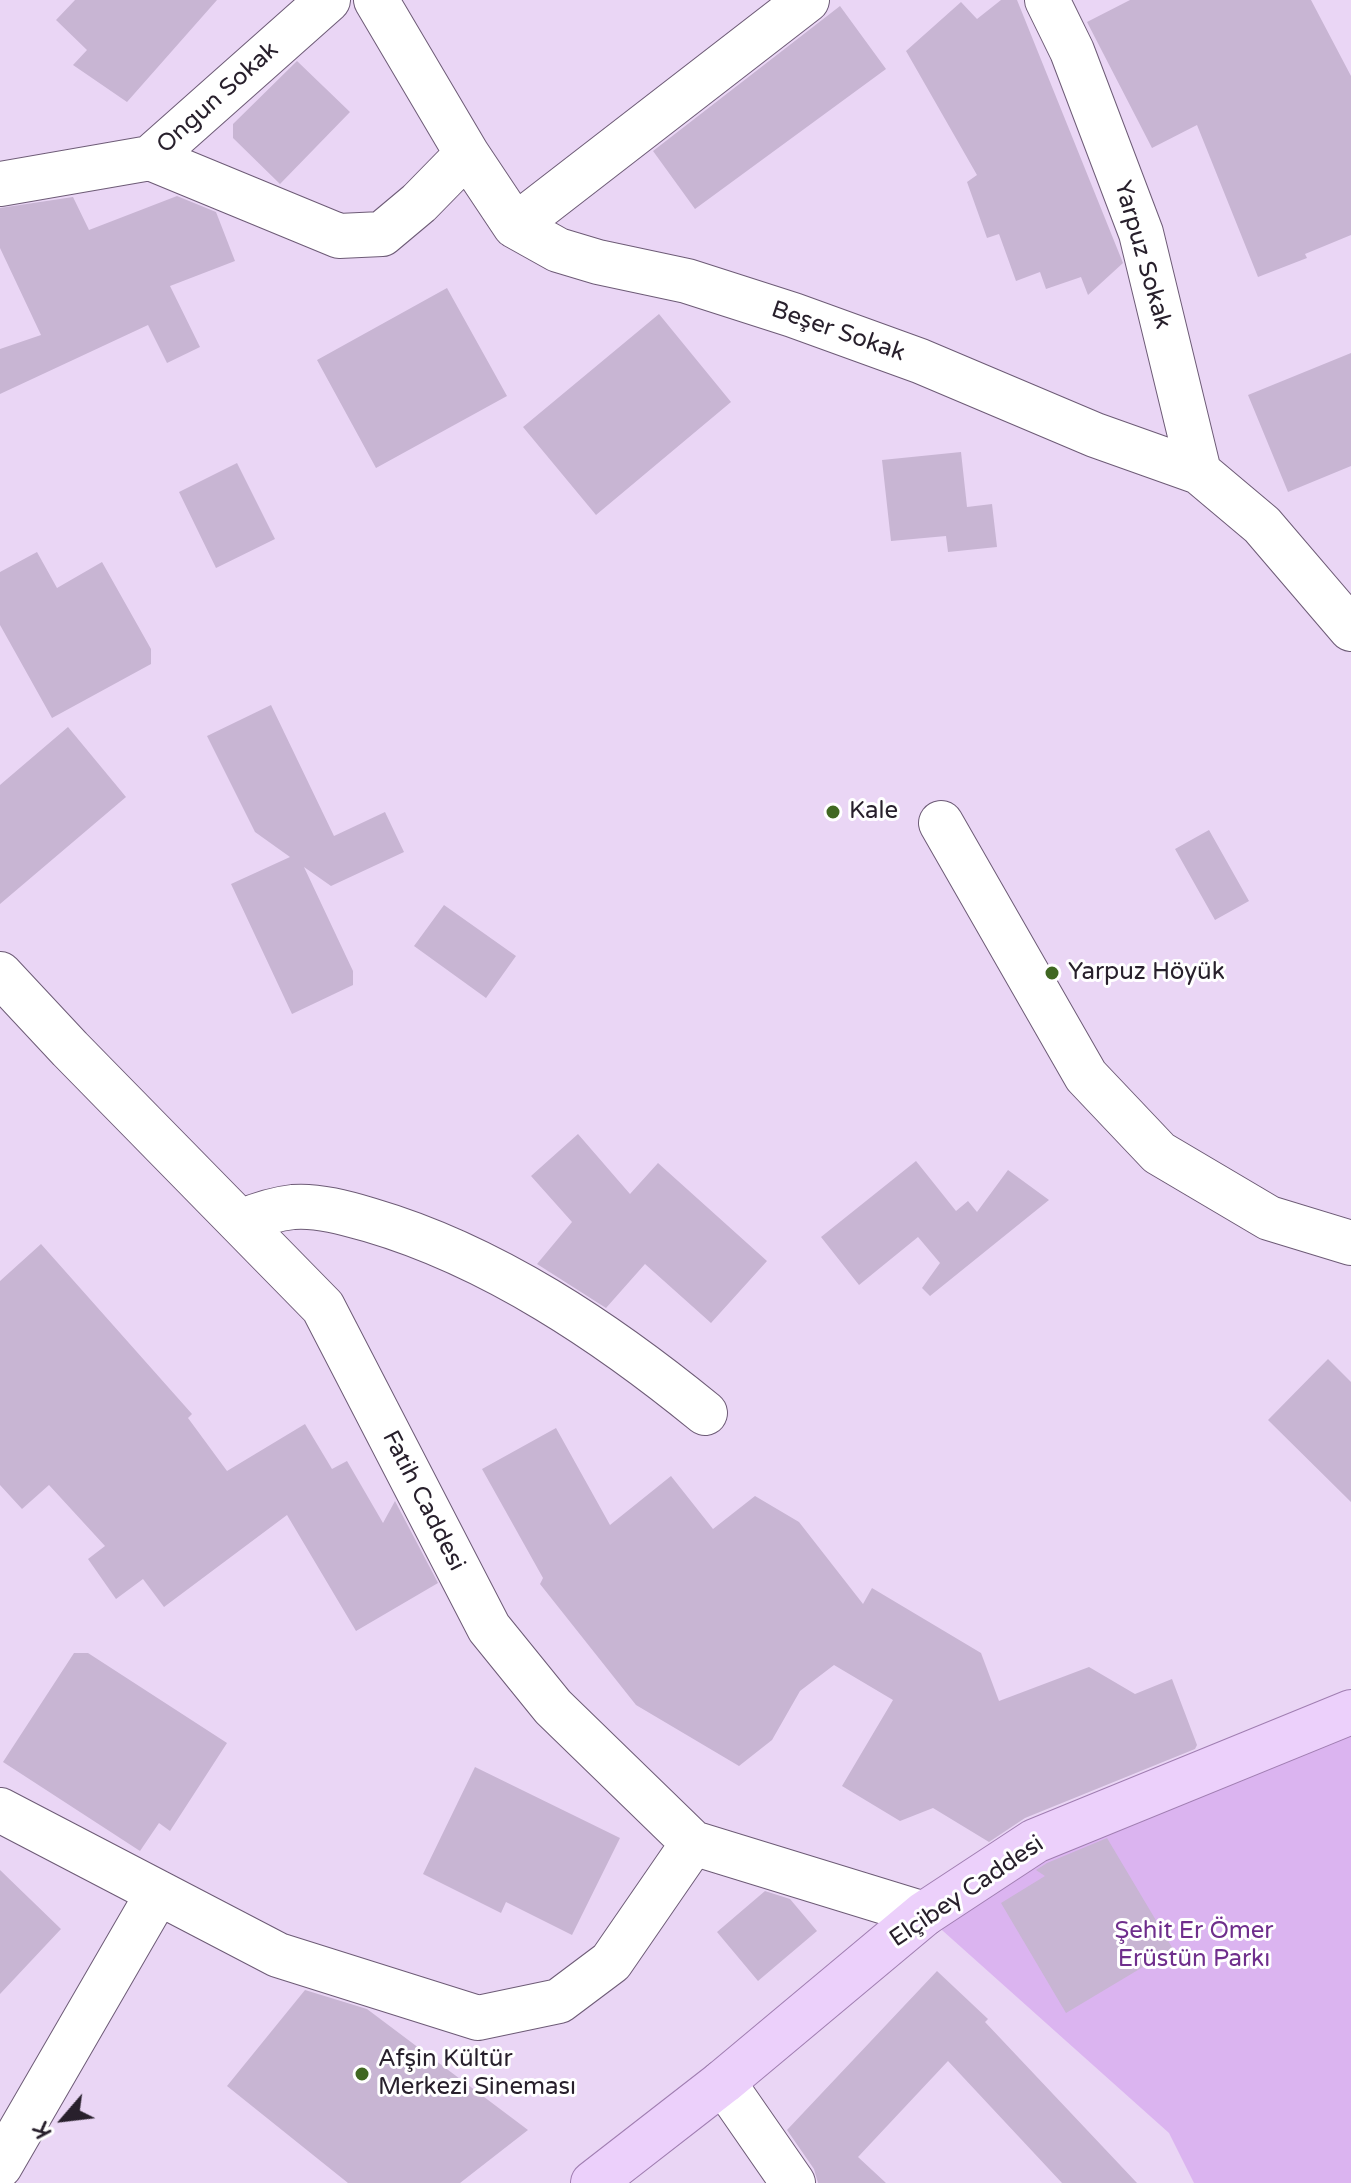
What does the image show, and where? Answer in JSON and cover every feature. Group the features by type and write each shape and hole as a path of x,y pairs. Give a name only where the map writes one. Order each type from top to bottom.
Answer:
{"main road":[{"name":"Elçibey Caddesi","path":"593,2183 723,2082 924,1914 1035,1841 1351,1712"}],"street":[{"name":"Ongun Sokak","path":"0,184 150,158 328,0"},
{"name":"Beşer Sokak","path":"376,0 467,154 515,226 558,250 687,281 793,315 920,361 1095,435 1199,472 1262,525 1351,629"},
{"path":"515,226 807,0"},
{"name":"Yarpuz Sokak","path":"1047,0 1072,51 1141,233 1199,472"},
{"path":"150,158 339,236 382,234 419,203 467,154"},
{"path":"941,823 1086,1076 1159,1153 1269,1218 1351,1243"},
{"name":"Fatih Caddesi","path":"0,974 323,1307 489,1628 553,1707 693,1843 924,1914"},
{"path":"240,1222 275,1210 316,1208 351,1215 422,1238 527,1290 590,1326 705,1413"},
{"path":"0,1810 278,1955 478,2018 559,2001 611,1962 693,1843"},
{"path":"0,2166 158,1893"},
{"path":"723,2082 793,2183"}],"green space":[{"name":"Şehit Er Ömer Erüstün Parkı","path":"1351,1712 1351,2183 1194,2183 1169,2133 924,1914"}],"building":[{"path":"75,0 217,0 127,102 73,65 87,50 56,20"},
{"path":"1001,0 1017,0 1123,263 1088,295 1081,277 1046,289 1040,272 1016,281 999,234 987,238 967,182 977,175 906,51 961,2 977,19"},
{"path":"1130,0 1311,0 1351,76 1351,235 1305,254 1307,258 1258,277 1197,125 1152,148 1087,22"},
{"path":"840,6 886,69 695,209 653,151"},
{"path":"297,61 350,112 280,184 233,138 233,124"},
{"path":"177,196 216,212 235,261 170,286 200,347 167,363 148,325 0,394 0,349 41,335 0,248 0,208 73,197 89,230"},
{"path":"447,288 507,396 376,468 317,360"},
{"path":"659,314 731,402 596,515 523,427"},
{"path":"1351,353 1351,466 1288,492 1248,395"},
{"path":"961,452 967,507 992,504 997,547 948,552 946,536 891,541 882,460"},
{"path":"237,463 275,539 216,568 179,492"},
{"path":"37,552 57,588 102,562 151,649 151,664 52,718 0,625 0,572"},
{"path":"271,705 334,836 385,812 404,852 331,886 304,867 353,971 353,985 292,1014 231,884 290,857 255,832 207,736"},
{"path":"68,727 126,797 0,904 0,785"},
{"path":"1209,830 1249,901 1215,920 1175,849"},
{"path":"444,905 516,956 486,998 414,946"},
{"path":"578,1134 630,1194 658,1163 767,1261 711,1323 645,1264 606,1308 537,1264 572,1222 531,1176"},
{"path":"916,1161 956,1211 968,1201 977,1212 1008,1170 1049,1200 930,1296 922,1288 940,1263 918,1237 859,1285 821,1237"},
{"path":"41,1244 192,1414 188,1418 227,1471 305,1424 332,1469 347,1461 383,1523 395,1501 438,1583 356,1631 287,1515 164,1607 143,1579 116,1599 88,1559 105,1546 49,1485 22,1509 0,1485 0,1281"},
{"path":"1328,1359 1351,1382 1351,1502 1268,1420"},
{"path":"556,1428 610,1525 671,1476 713,1529 755,1496 799,1522 863,1604 872,1588 981,1653 999,1701 1089,1667 1135,1694 1172,1679 1197,1745 1195,1749 1025,1818 989,1842 933,1808 900,1821 842,1786 893,1700 834,1665 800,1691 772,1740 739,1766 636,1705 540,1584 543,1578 482,1469"},
{"path":"74,1653 88,1653 227,1743 170,1831 159,1823 140,1851 3,1762"},
{"path":"475,1767 620,1838 572,1935 506,1902 501,1913 423,1874"},
{"path":"1107,1838 1173,1949 1066,2013 1001,1903 1045,1876 1036,1870 1047,1863"},
{"path":"0,1870 61,1929 0,1994"},
{"path":"765,1891 790,1899 817,1931 758,1981 717,1932"},
{"path":"937,1971 988,2019 985,2022 1137,2183 1062,2183 948,2061 858,2157 886,2183 818,2183 814,2169 787,2130"},
{"path":"305,1990 367,2009 528,2130 460,2183 348,2183 227,2086"}],"place":[{"name":"Kale","path":"833,812"},
{"name":"Yarpuz Höyük","path":"1052,973"},
{"name":"Afşin Kültür Merkezi Sineması","path":"362,2074"}]}
